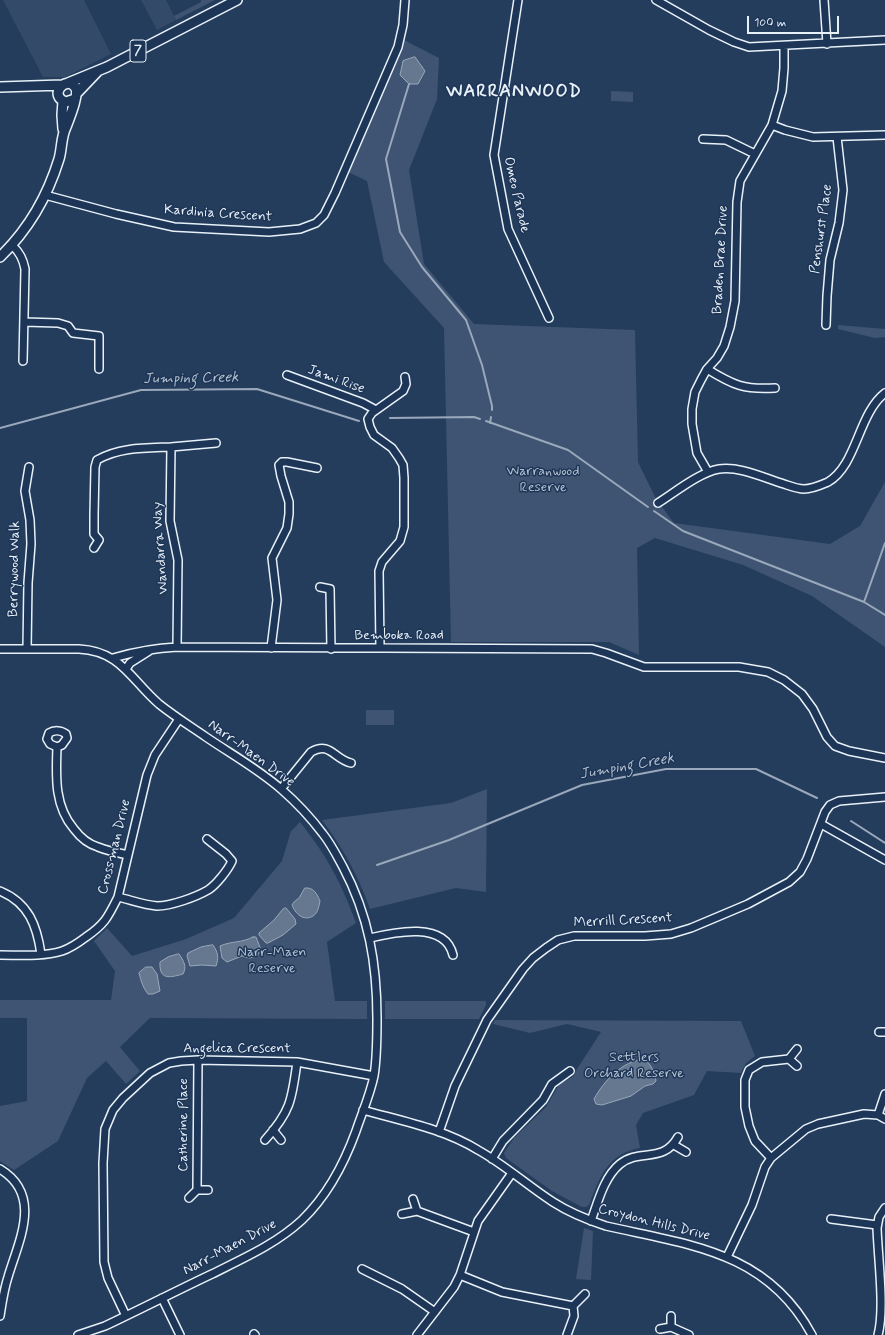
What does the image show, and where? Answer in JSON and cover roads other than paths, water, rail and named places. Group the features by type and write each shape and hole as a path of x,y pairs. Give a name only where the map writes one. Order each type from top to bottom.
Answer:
{"main road":[{"name":"7","path":"0,257 12,245 30,222 45,195 59,159 63,132 63,91 85,75 98,71 237,0"},
{"name":"7","path":"63,132 76,96 98,71"},
{"path":"0,87 25,87 63,91 76,88 76,96 69,102 63,91"}],"street":[{"name":"Kardinia Crescent","path":"45,195 174,227 269,232 300,229 316,223 324,215 335,193 398,48 403,25 405,0"},
{"name":"Omeo Parade","path":"518,0 494,154 508,229 549,318"},
{"path":"656,0 709,30 743,46 754,48 885,40"},
{"path":"824,0 827,44"},
{"name":"Braden Brae Drive","path":"708,472 697,453 692,424 692,409 695,392 707,370 717,358 724,346 730,328 735,301 736,202 740,181 772,124 782,91 784,46"},
{"path":"772,124 785,130 813,137 885,135"},
{"name":"Penshurst Place","path":"826,325 830,260 839,223 843,190 837,137"},
{"path":"702,139 726,140 754,154"},
{"path":"12,245 19,252 23,260 24,269 23,361"},
{"path":"24,322 58,323 68,326 73,333 99,336 99,369"},
{"path":"707,370 730,383 741,387 753,389 775,388"},
{"name":"Jami Rise","path":"287,375 363,402 376,410"},
{"path":"380,648 379,571 382,562 400,541 404,527 404,478 403,466 399,458 392,448 374,434 368,419 372,413 403,392 406,384 405,377"},
{"path":"658,503 708,472 720,469 730,469 749,473 797,488 805,489 828,482 837,475 846,463 874,405 885,394"},
{"path":"94,548 99,540 94,534 95,468 97,460 125,450 216,443"},
{"name":"Wandarra Way","path":"171,447 170,521 178,560 177,647"},
{"path":"271,648 277,600 272,558 287,528 289,514 289,502 281,476 280,465 282,462 287,462 318,468"},
{"name":"Berrywood Walk","path":"27,649 28,583 31,544 30,520 25,491 28,467"},
{"path":"320,587 330,589 332,649"},
{"name":"Bemboka Road","path":"113,658 152,649 177,647 332,649 592,649 644,667 739,667 768,672 784,680 802,694 813,709 827,737 835,746 849,751 885,758"},
{"path":"0,649 88,650 103,653 113,658 126,669"},
{"name":"Bemboka Road","path":"126,669 130,663 152,649"},
{"name":"Narr-Maen Drive","path":"78,1335 101,1328 262,1249 282,1236 300,1221 322,1197 338,1173 363,1110 374,1076 377,1053 377,991 374,958 370,938 356,894 336,854 305,812 281,789 179,719 155,700 126,669"},
{"name":"Crossman Drive","path":"0,955 41,954 61,951 74,945 97,930 110,913 118,897 147,775 155,755 179,719"},
{"path":"57,747 57,787 60,805 67,821 87,842 98,847 128,855"},
{"path":"281,789 311,752 318,748 325,748 342,761 351,763"},
{"name":"Merrill Crescent","path":"439,1132 455,1086 487,1020 523,969 540,952 558,940 574,936 645,936 676,932 691,928 748,904 777,890 796,876 803,867 825,812 830,805 839,801 885,797"},
{"path":"821,824 885,860"},
{"path":"118,897 150,905 167,905 200,894 209,889 229,867 232,861 226,854 207,839"},
{"path":"0,891 12,897 29,914 39,937 41,954"},
{"path":"370,938 402,932 426,933 446,940 453,955"},
{"path":"771,1158 755,1140 749,1126 745,1107 745,1080 749,1070 762,1062 789,1059 797,1049"},
{"path":"789,1059 797,1066"},
{"name":"Catherine Place","path":"189,1198 197,1190 198,1060"},
{"name":"Angelica Crescent","path":"126,1316 108,1278 104,1262 103,1162 105,1129 113,1110 123,1098 150,1073 169,1063 181,1061 297,1062 374,1076"},
{"path":"265,1140 286,1113 290,1103 297,1062"},
{"path":"492,1158 503,1141 543,1100 552,1084 570,1070"},
{"path":"878,1115 885,1094"},
{"name":"Croydon Hills Drive","path":"363,1110 439,1132 467,1143 492,1158 554,1202 591,1221 606,1226 695,1246 727,1257 745,1266 773,1286 797,1313 812,1335"},
{"path":"727,1257 752,1205 765,1167 771,1158 806,1129 822,1122 864,1114 878,1115 885,1119"},
{"path":"273,1130 281,1140"},
{"path":"591,1221 608,1177 620,1164 626,1159 659,1153 674,1145 678,1137"},
{"path":"674,1145 686,1152"},
{"path":"0,1169 11,1177 19,1188 24,1199 26,1209 22,1232 7,1279 0,1316"},
{"path":"417,1335 454,1287 460,1275 478,1221 512,1173"},
{"name":"Catherine Place","path":"197,1190 208,1190"},
{"path":"413,1199 417,1211"},
{"path":"878,1335 883,1323 885,1307 877,1225 885,1208"},
{"path":"402,1214 417,1211 474,1232"},
{"path":"830,1219 877,1225"},
{"path":"362,1269 402,1288 434,1312"},
{"path":"460,1275 502,1292 573,1306"},
{"path":"567,1335 574,1316 573,1306 584,1294"},
{"path":"162,1298 180,1335"},
{"path":"671,1316 672,1327"},
{"path":"660,1329 672,1327 689,1335"}],"waterway":[{"path":"409,84 386,159 400,232 422,267 466,320 482,365 492,410"},
{"name":"Jumping Creek","path":"0,428 141,390 257,389 359,421"},
{"name":"Jumping Creek","path":"390,418 474,417 480,419"},
{"name":"Jumping Creek","path":"490,423 491,417"},
{"name":"Jumping Creek","path":"486,421 568,450 648,507"},
{"name":"Jumping Creek","path":"654,511 683,531 864,602 885,615"},
{"name":"Jumping Creek","path":"864,602 885,543"},
{"name":"Jumping Creek","path":"377,865 449,840 582,785 666,769 756,769 817,798"},
{"name":"Jumping Creek","path":"851,821 885,843"}],"district":[{"name":"WARRANWOOD","path":"514,92"}],"park label":[{"name":"Warranwood Reserve","path":"543,480"},
{"name":"Narr-Maen Reserve","path":"272,962"},
{"name":"Settlers Orchard Reserve","path":"634,1066"}]}
